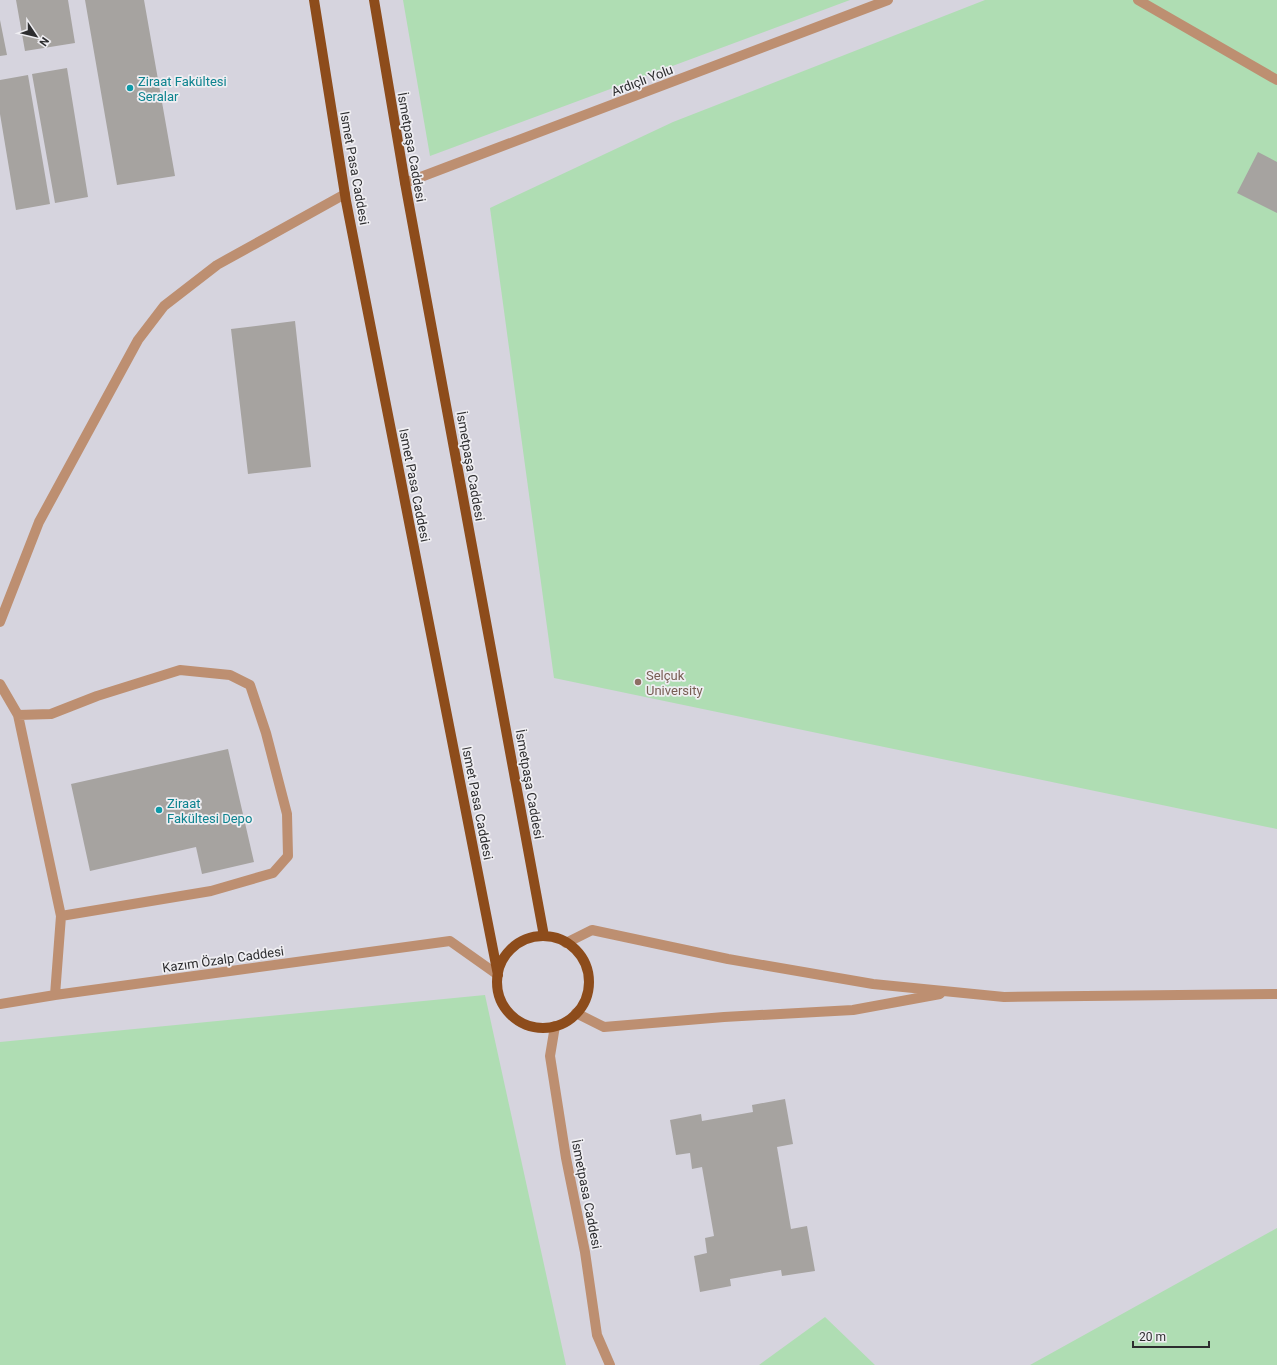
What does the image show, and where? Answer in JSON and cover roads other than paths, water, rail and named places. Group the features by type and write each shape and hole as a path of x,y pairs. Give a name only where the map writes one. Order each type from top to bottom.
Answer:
{"main road":[{"name":"Ismet Pasa Caddesi","path":"314,0 345,194 498,975"},
{"name":"İsmetpaşa Caddesi","path":"374,0 405,183 544,936"},
{"path":"544,936 559,938 566,943 572,946 582,957 588,971 588,986 584,1001 576,1013 564,1022 555,1026 534,1027 520,1022 508,1012 500,999 497,984 498,975 505,956 515,944 529,938 544,936"}],"street":[{"name":"Ardıçlı Yolu","path":"405,183 888,0"},
{"path":"1138,0 1277,80"},
{"path":"1156,0 1158,12"},
{"path":"0,622 39,522 138,340 164,306 217,265 345,194"},
{"path":"18,715 52,714 97,696 180,670 230,675 250,685 266,733 287,814 288,856 273,873 211,891 62,916"},
{"path":"0,684 18,715 62,916 55,995"},
{"path":"566,943 592,930 728,959 873,984 1004,998 1277,994"},
{"name":"Kazım Özalp Caddesi","path":"0,1004 55,995 450,941 498,975"},
{"path":"576,1013 604,1027 724,1017 853,1010 952,992"},
{"name":"İsmetpasa Caddesi","path":"555,1026 550,1056 566,1158 584,1252 597,1335 610,1365"}],"place":[{"name":"Ziraat Fakültesi Seralar","path":"130,88"},
{"name":"Selçuk University","path":"638,682"},
{"name":"Ziraat Fakültesi Depo","path":"159,810"}]}
